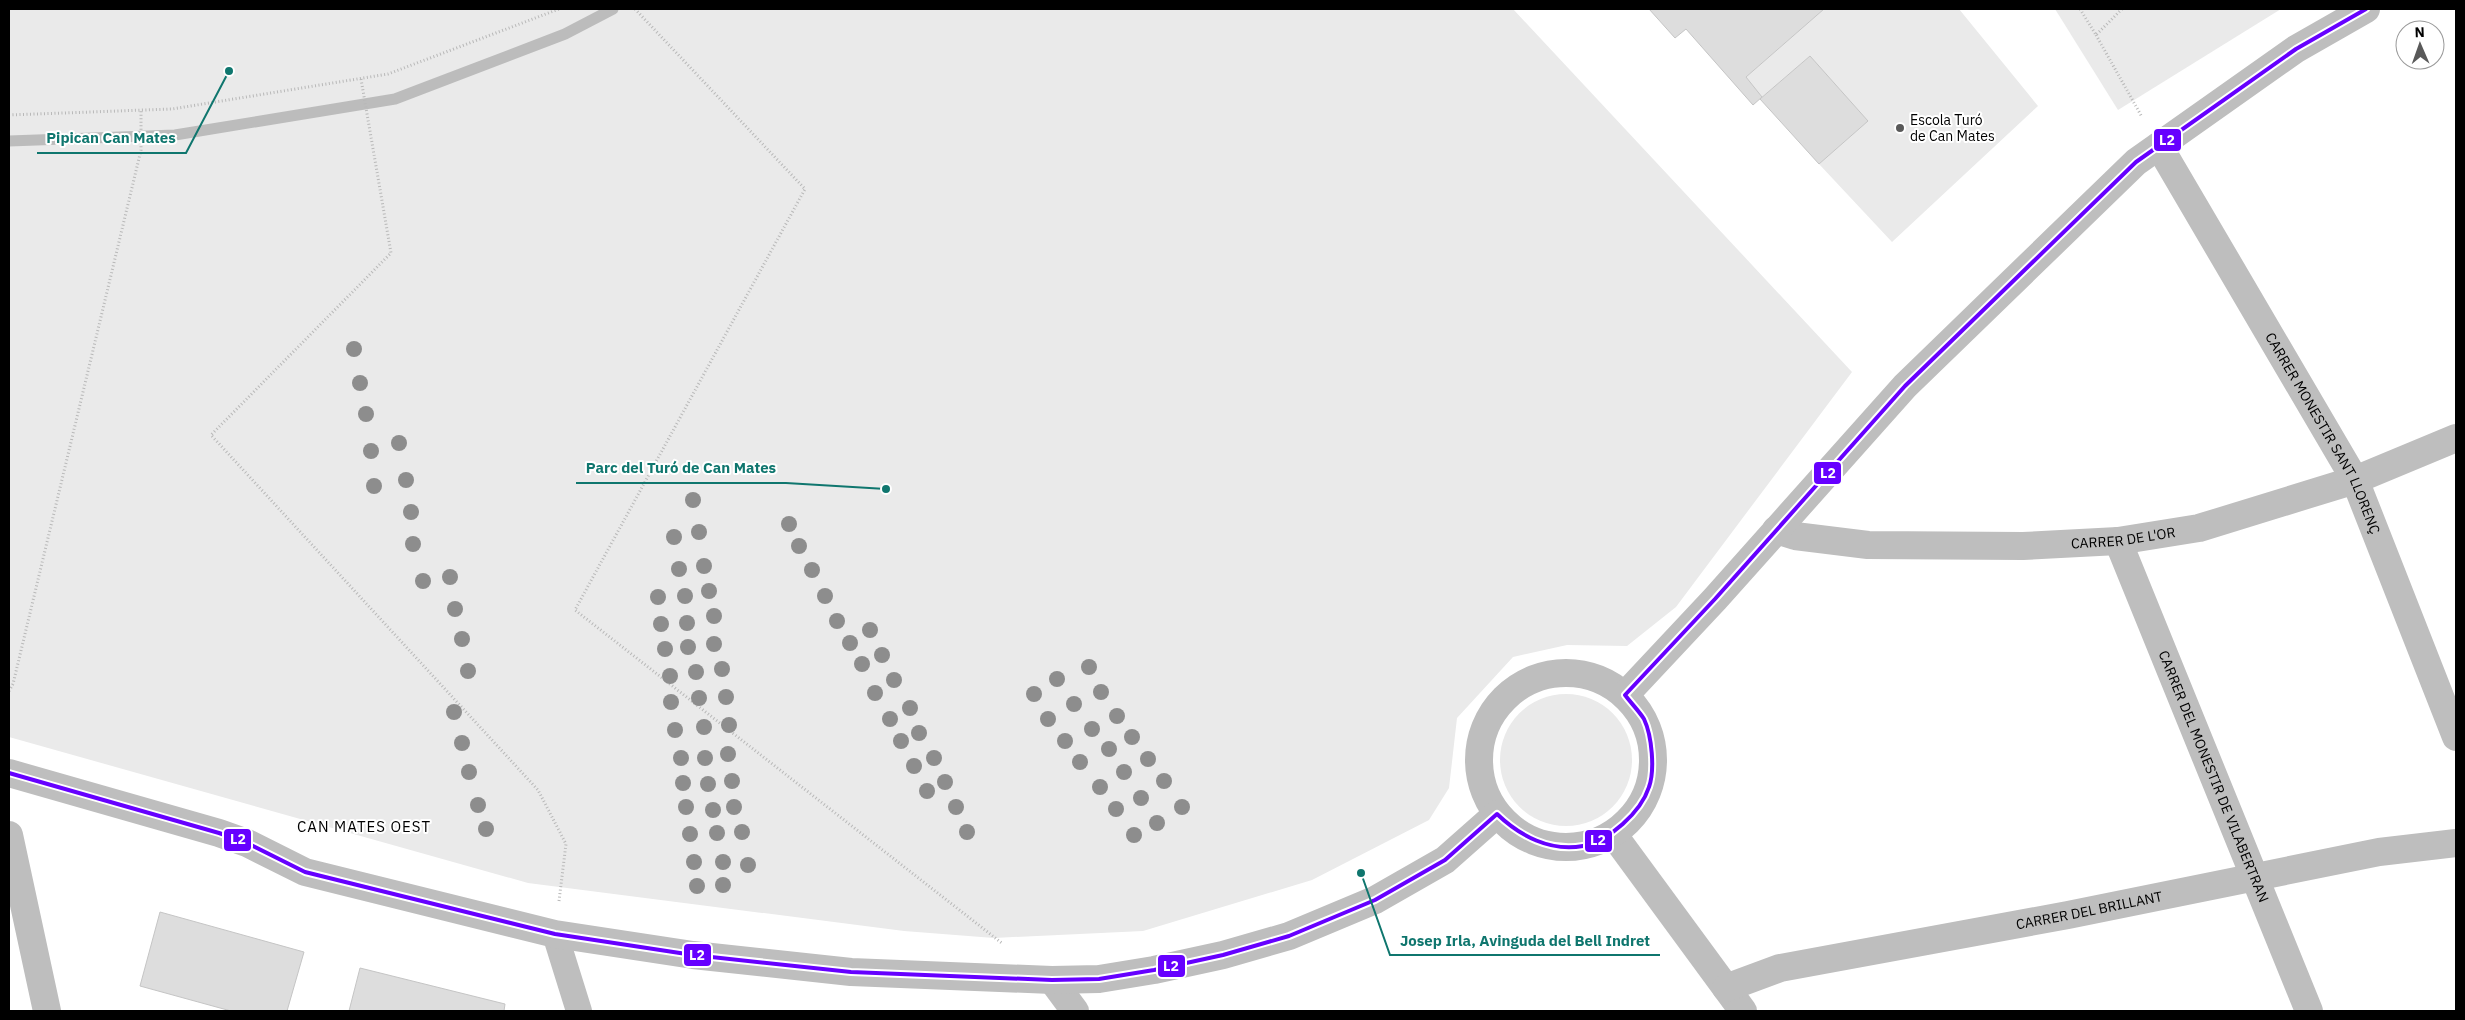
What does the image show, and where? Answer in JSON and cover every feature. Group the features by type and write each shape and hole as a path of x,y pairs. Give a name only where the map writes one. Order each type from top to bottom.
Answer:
{"street":[{"path":"1625,695 1905,386 2136,162 2296,49 2366,9"},
{"name":"CARRER MONESTIR SANT LLORENÇ","path":"2159,146 2355,480 2456,737"},
{"name":"CARRER DE L'OR","path":"1776,530 1796,536 1868,545 2023,546 2118,542 2199,528 2355,480 2456,438"},
{"name":"CARRER DEL MONESTIR DE VILABERTRAN","path":"2118,542 2309,1011"},
{"path":"1560,672 1590,676 1605,682 1625,695 1644,720 1654,756 1650,786 1643,801 1612,834 1584,846 1562,847 1532,840 1515,831 1497,814 1480,782 1478,751 1483,730 1499,704 1511,692 1537,677 1560,672"},
{"path":"9,774 247,843 305,872 555,934 693,956 852,972 1052,980 1099,979 1154,970 1223,955 1289,936 1376,900 1445,860 1497,814"},
{"path":"1612,834 1743,1011"},
{"path":"9,835 47,1011"},
{"name":"CARRER DEL BRILLANT","path":"1726,988 1780,968 2068,915 2378,852 2456,843"},
{"path":"555,934 579,1011"},
{"path":"1052,980 1076,1011"}],"path":[{"path":"9,115 172,109 388,74 559,9"},
{"path":"635,9 805,189 575,610 1009,948"},
{"path":"2080,9 2159,146"},
{"path":"2096,35 2122,9"},
{"path":"361,79 391,253 211,435 538,790 566,844 555,934"},
{"path":"9,691 15,674 141,150 141,110"}],"shaded area":[{"path":"9,9 1513,9 1852,372 1676,607 1627,646 1567,645 1513,657 1457,718 1449,788 1429,820 1312,880 1143,931 994,938 904,931 528,883 9,737"},
{"name":"Escola Turó de Can Mates","path":"1824,9 1959,9 2038,106 1892,242 1819,164 1868,121 1810,56 1762,97 1746,77"},
{"path":"2055,9 2281,9 2118,110"},
{"path":"1566,694 1591,699 1602,705 1612,714 1621,724 1627,735 1632,760 1627,785 1621,796 1612,806 1602,815 1591,821 1566,826 1541,821 1530,815 1520,806 1511,796 1505,785 1500,760 1505,735 1511,724 1520,714 1530,705 1541,699"}],"building":[{"path":"1649,9 1824,9 1746,77 1762,97 1753,105 1686,29 1675,38"},
{"path":"1810,56 1868,121 1819,164 1760,99"},
{"path":"160,912 304,952 287,1011 231,1011 140,986"},
{"path":"360,968 505,1004 504,1011 349,1011"}],"waterway":[{"path":"9,141 175,135 395,99 565,34 613,9"}],"transit line":[{"name":"L2","path":"9,773 219,833 247,843 305,872 555,934 693,955 851,972 1052,980 1099,979 1154,970 1223,955 1289,936 1375,900 1445,860 1497,814 1515,829 1547,844 1571,847 1593,843 1623,824 1645,797 1651,780 1652,753 1647,726 1642,716 1625,695 1715,599 1905,386 2136,162 2296,49 2366,9"}],"place":[{"name":"Pipican Can Mates","path":"229,71"},
{"name":"Escola Turó de Can Mates","path":"1900,128"},
{"name":"Parc del Turó de Can Mates","path":"886,489"},
{"name":"Josep Irla, Avinguda del Bell Indret","path":"1361,873"}],"district":[{"name":"CAN MATES OEST","path":"364,827"}]}
